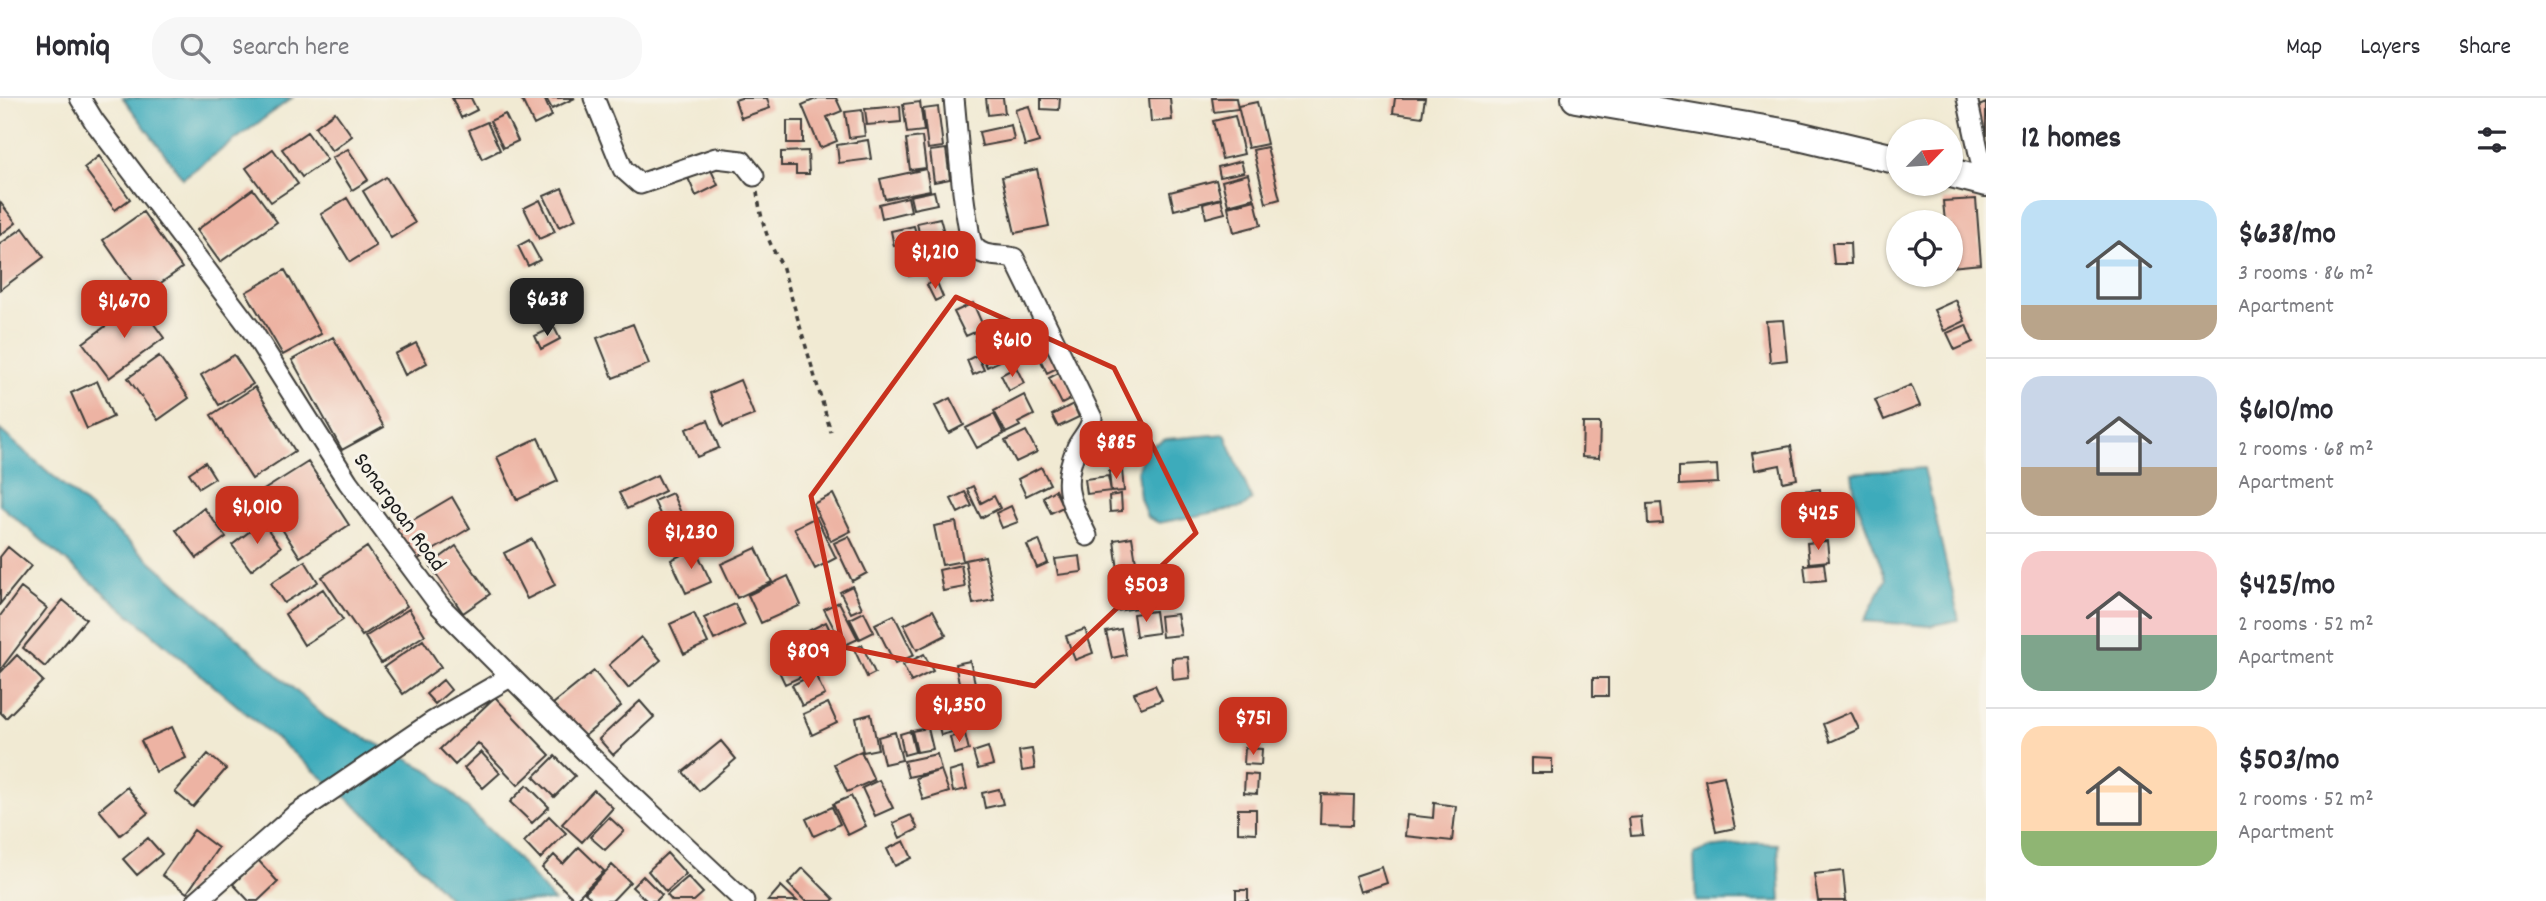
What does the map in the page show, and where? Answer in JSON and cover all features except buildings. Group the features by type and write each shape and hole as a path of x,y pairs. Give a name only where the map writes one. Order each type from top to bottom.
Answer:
{"main road":[{"path":"1576,98 1794,135 1886,157"},
{"path":"1964,176 1986,181"}],"street":[{"name":"Sonargoan Road","path":"80,98 94,121 253,332 348,482 440,606 589,755 744,901"},
{"path":"594,98 623,169 640,184 716,158 742,162 754,176"},
{"path":"954,98 964,198 973,245 992,256 1014,258 1092,418 1092,424 1073,458 1067,490 1087,536"},
{"path":"1967,98 1986,181"},
{"path":"197,901 295,816 432,722 510,677"}],"path":[{"path":"754,176 762,222 782,265 831,432"}],"highlighted area":[{"path":"956,297 1114,368 1196,533 1035,686 843,647 811,496"}],"water":[{"path":"123,98 292,98 183,178"},
{"path":"0,430 326,718 430,771 514,855 554,901 452,901 389,834 0,505"},
{"path":"1225,434 1252,500 1243,507 1159,523 1147,517 1140,498 1137,471 1146,448 1166,439"},
{"path":"1924,468 1959,620 1930,626 1864,621 1886,579 1855,497 1852,473"},
{"path":"1754,843 1778,844 1781,901 1696,901 1694,854 1708,848"}]}
